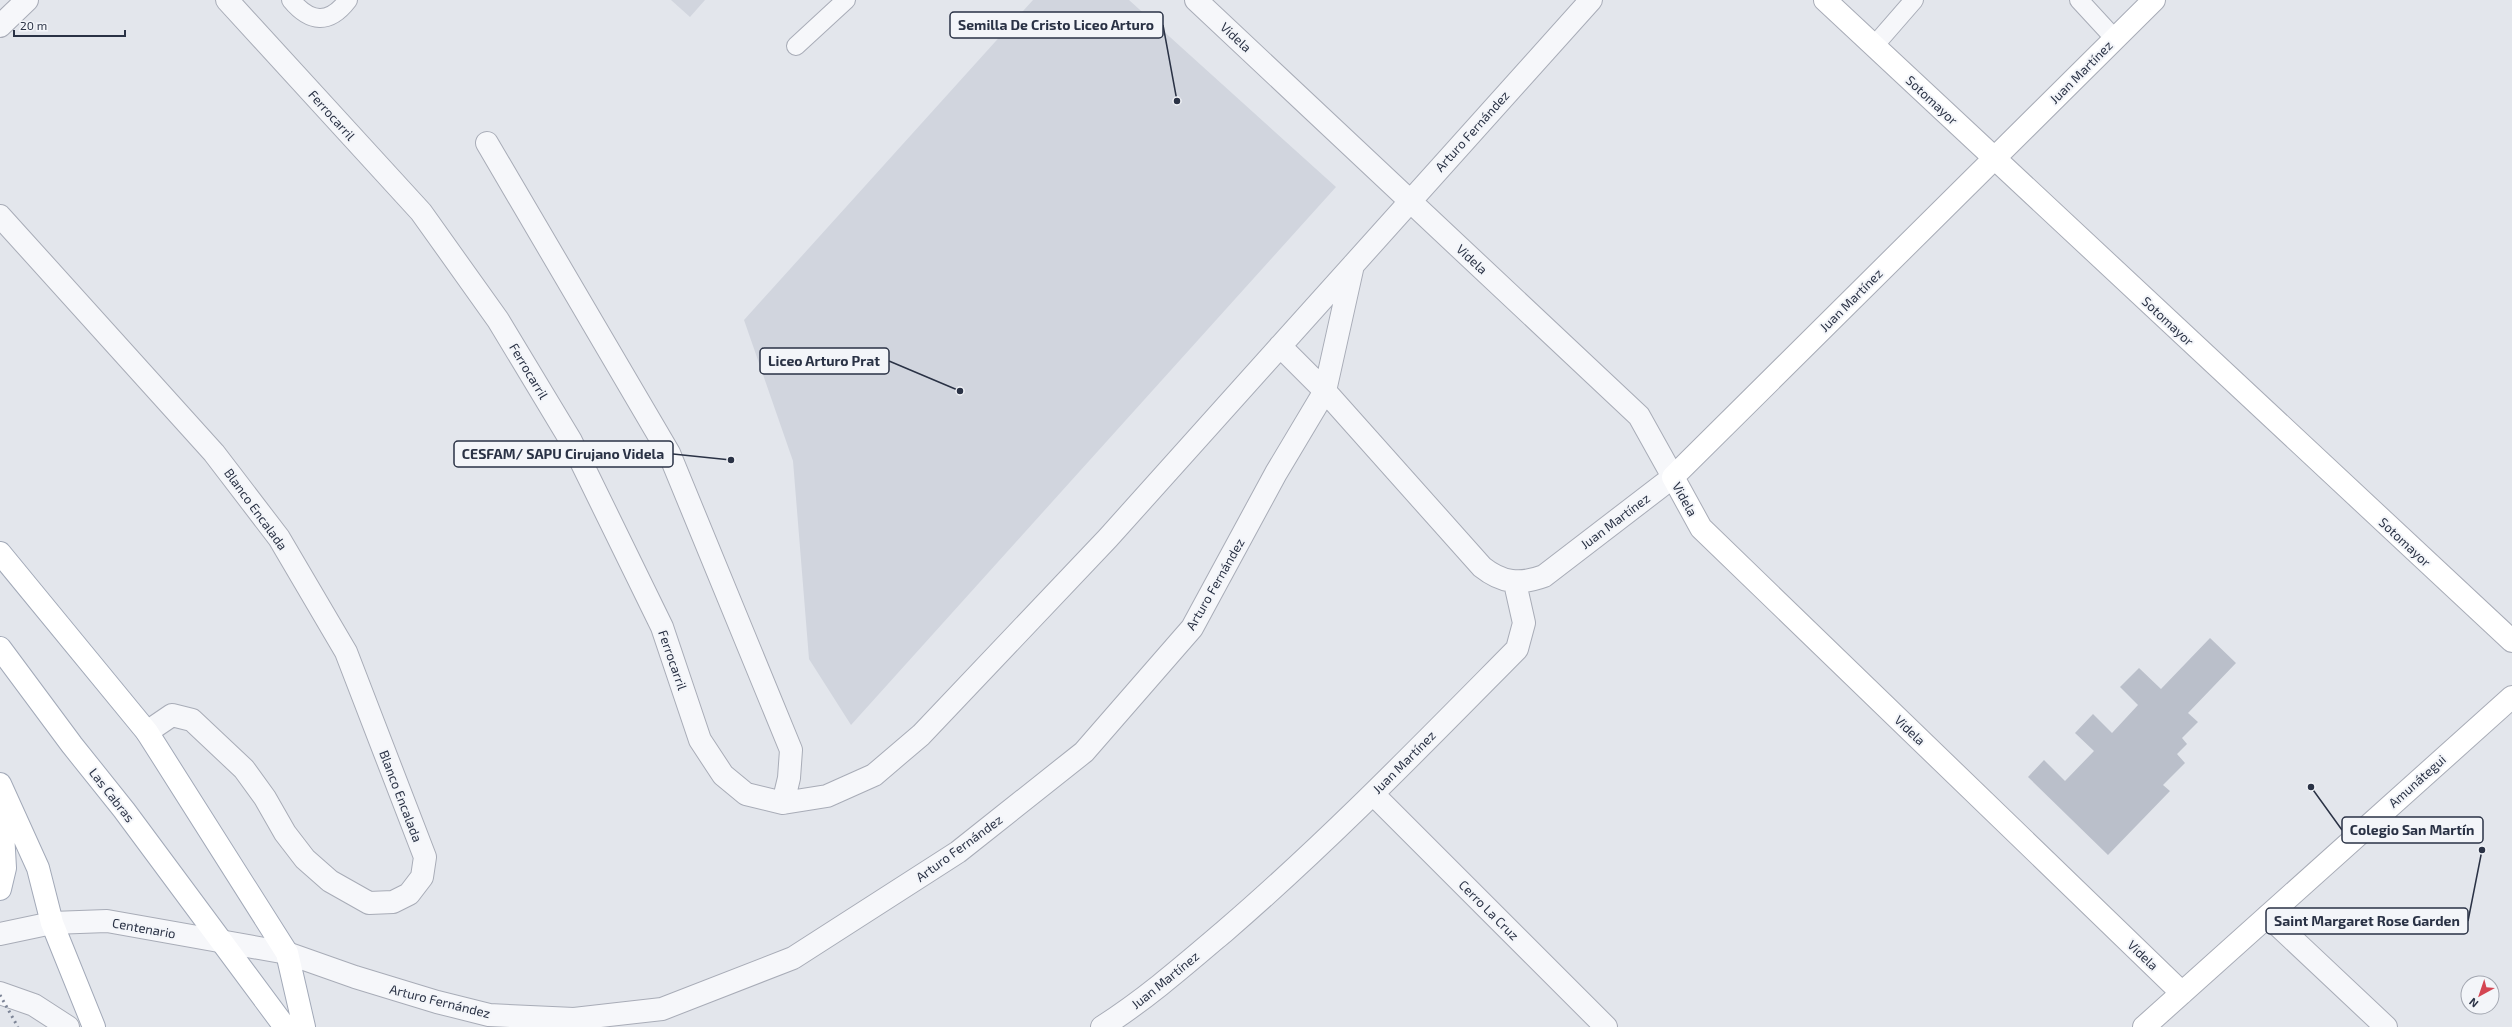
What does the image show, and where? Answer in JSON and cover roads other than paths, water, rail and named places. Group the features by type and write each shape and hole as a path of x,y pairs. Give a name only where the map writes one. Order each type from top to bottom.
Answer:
{"main road":[{"name":"Sotomayor","path":"1825,0 2512,642"},
{"name":"Juan Martínez","path":"1673,477 2154,0"},
{"name":"Videla","path":"1673,477 1701,528 2182,993"},
{"path":"0,553 147,732 287,953 304,1027"},
{"name":"Las Cabras","path":"0,648 285,1027"},
{"name":"Amunátegui","path":"2144,1027 2512,696"},
{"path":"0,785 5,868 0,889"},
{"path":"0,785 38,868 52,923 94,1027"}],"street":[{"path":"0,26 27,0"},
{"name":"Ferrocarril","path":"227,0 420,212 498,320 571,442 662,627 700,740 723,775 746,794"},
{"name":"Videla","path":"1196,0 1639,416 1673,477"},
{"name":"Arturo Fernández","path":"746,794 783,803 827,796 874,775 921,735 1108,538 1591,0"},
{"path":"487,143 669,453 791,750 789,778 783,803"},
{"name":"Blanco Encalada","path":"0,216 214,453 279,538 346,652 425,857 422,877 409,894 393,902 370,903 330,882 304,859 285,833 265,798 244,769 192,720 172,715 147,732"},
{"name":"Arturo Fernández","path":"287,953 355,977 437,1002 489,1015 574,1019 662,1008 793,958 958,852 1084,752 1192,628 1276,473 1325,391 1354,263"},
{"path":"1280,346 1325,391 1482,567 1492,575 1515,583"},
{"name":"Juan Martínez","path":"1102,1027 1124,1013 1191,960 1250,910 1373,794 1518,649 1524,623 1515,583 1530,581 1544,576 1673,477"},
{"name":"Cerro La Cruz","path":"1373,794 1606,1027"},
{"path":"2268,916 2386,1027"},
{"name":"Centenario","path":"0,934 52,923 107,922 287,953"},
{"path":"0,993 34,1005 68,1027"}],"lane":[{"path":"291,0 300,12 314,18 330,18 342,8 348,0"},
{"path":"796,46 846,0"},
{"path":"1874,46 1914,0"},
{"path":"2079,0 2115,39"}],"railway":[{"path":"0,995 18,1027"}],"place":[{"name":"Semilla De Cristo Liceo Arturo","path":"1177,101"},
{"name":"Liceo Arturo Prat","path":"960,391"},
{"name":"CESFAM/ SAPU Cirujano Videla","path":"731,460"},
{"name":"Colegio San Martín","path":"2311,787"},
{"name":"Saint Margaret Rose Garden","path":"2482,850"}]}
